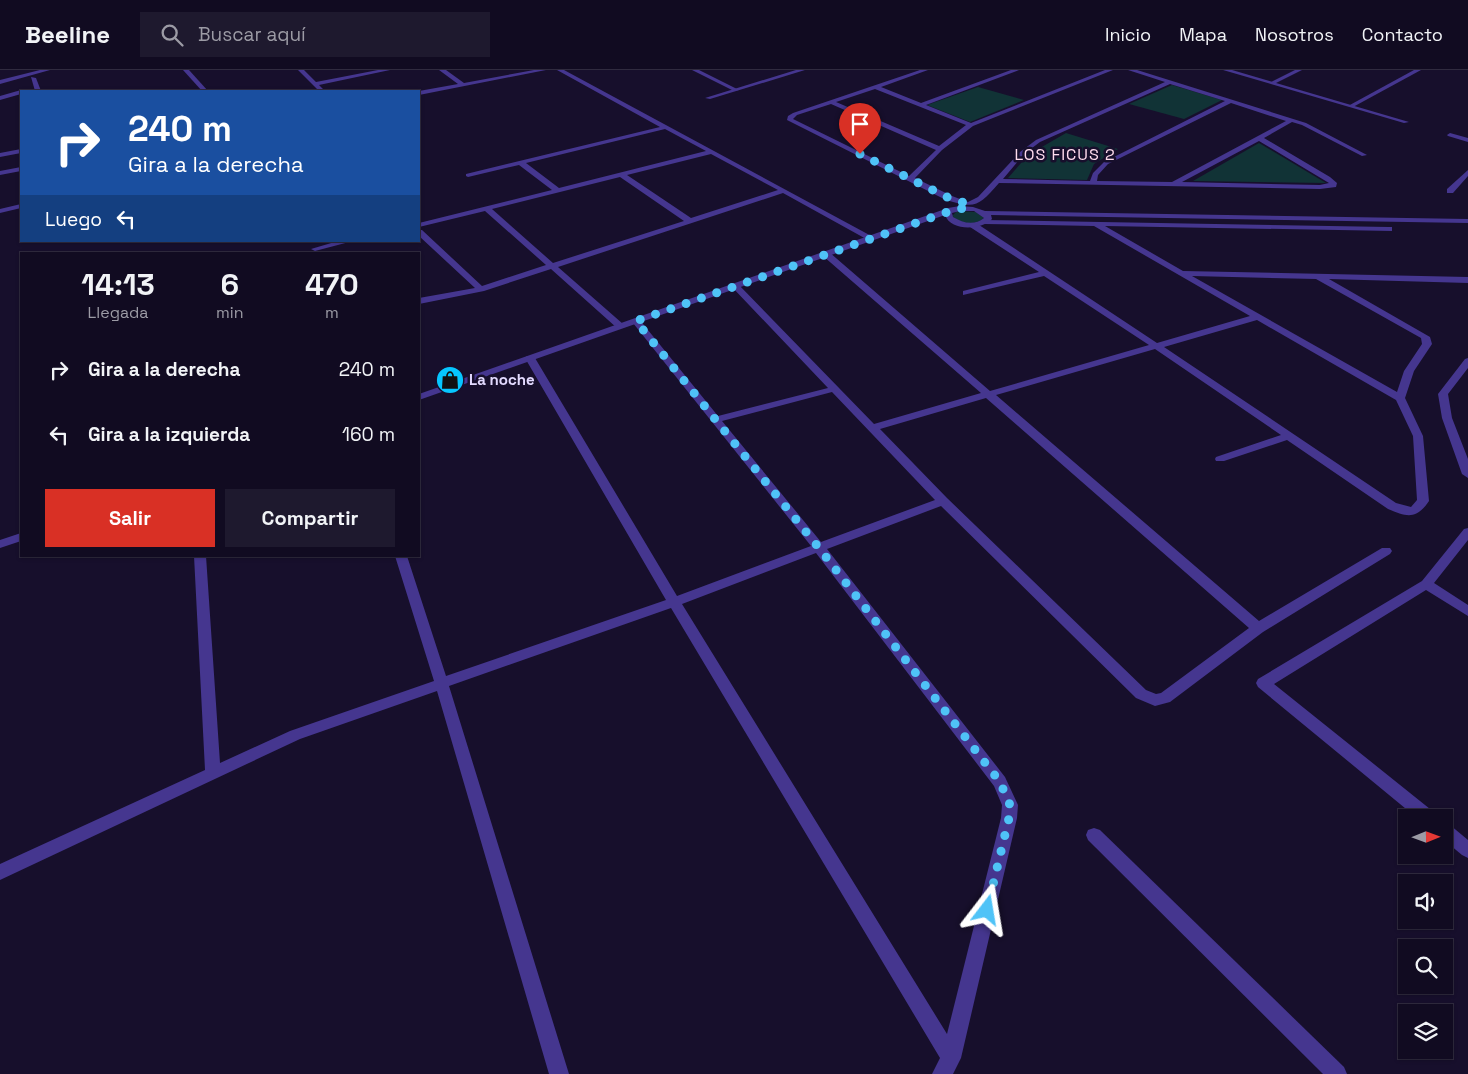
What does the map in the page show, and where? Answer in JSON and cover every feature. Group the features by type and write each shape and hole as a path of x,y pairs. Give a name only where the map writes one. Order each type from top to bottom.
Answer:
{"street":[{"path":"0,82 47,70"},
{"path":"186,70 203,90"},
{"path":"301,70 321,90"},
{"path":"314,84 387,70"},
{"path":"442,70 463,85"},
{"path":"420,94 543,70"},
{"path":"560,70 871,238"},
{"path":"695,70 736,90"},
{"path":"708,98 802,70"},
{"path":"925,70 795,114 790,117 790,120 949,198 985,213 1468,221"},
{"path":"920,105 1016,70"},
{"path":"911,178 940,149 971,125 1110,70"},
{"path":"1131,70 1314,128 1364,155"},
{"path":"1226,70 1406,122"},
{"path":"1272,83 1299,70"},
{"path":"1351,106 1418,70"},
{"path":"32,78 36,90"},
{"path":"420,397 951,210 968,206 982,199 1022,153 1038,141 1170,82"},
{"path":"876,87 971,125"},
{"path":"0,98 20,92"},
{"path":"1093,182 1099,168 1106,163 1230,101"},
{"path":"832,102 940,149"},
{"path":"1174,184 1292,120"},
{"path":"468,175 666,127"},
{"path":"1450,135 1468,140"},
{"path":"998,181 1320,187 1333,185 1328,178 1259,138"},
{"path":"0,155 20,151"},
{"path":"420,224 711,152"},
{"path":"520,162 557,190"},
{"path":"0,173 20,169"},
{"path":"1450,192 1468,172"},
{"path":"621,174 690,221"},
{"path":"420,301 481,289 784,191"},
{"path":"0,211 20,206"},
{"path":"486,208 620,326"},
{"path":"951,210 947,216 954,222"},
{"path":"985,213 988,219 985,222"},
{"path":"920,222 954,222 973,225 985,222 1389,229"},
{"path":"973,225 1392,506 1404,511 1414,511 1423,501 1418,436 1400,398 1095,224"},
{"path":"420,233 481,289"},
{"path":"316,248 344,242"},
{"path":"826,254 1258,628"},
{"path":"966,293 1046,273"},
{"path":"1179,273 1468,280"},
{"path":"1317,276 1425,337 1427,344 1409,371 1400,398"},
{"path":"735,286 943,501 1141,694 1154,700 1165,698 1258,628 1386,551"},
{"path":"872,428 1257,317"},
{"path":"636,321 819,548 1000,782 1010,805 1009,818 951,1058 942,1074"},
{"path":"530,358 674,602 951,1058"},
{"path":"1468,361 1443,394 1447,418 1468,474"},
{"path":"715,420 834,389"},
{"path":"1220,459 1289,436"},
{"path":"0,872 295,735 674,602 943,501"},
{"path":"1418,809 1263,683 1426,584 1468,532"},
{"path":"0,544 20,537"},
{"path":"200,557 214,773"},
{"path":"401,557 442,684 559,1074"},
{"path":"1426,584 1468,611"},
{"path":"1094,834 1337,1074"},
{"path":"1453,838 1468,850"}],"green space":[{"path":"1172,85 1222,100 1184,119 1129,104"},
{"path":"978,87 1024,100 970,122 927,105"},
{"path":"1066,133 1118,149 1094,164 1087,180 1008,178 1028,155"},
{"path":"1259,143 1326,183 1193,181"},
{"path":"957,211 976,212 984,218 972,223 964,222 952,216"}],"place":[{"name":"La noche","path":"450,380"}],"district":[{"name":"LOS FICUS 2","path":"1065,154"}],"route":[{"path":"860,154 949,198 968,204 968,208 956,209 636,321 819,548 1000,782 1010,805 1009,818 987,910"}]}
